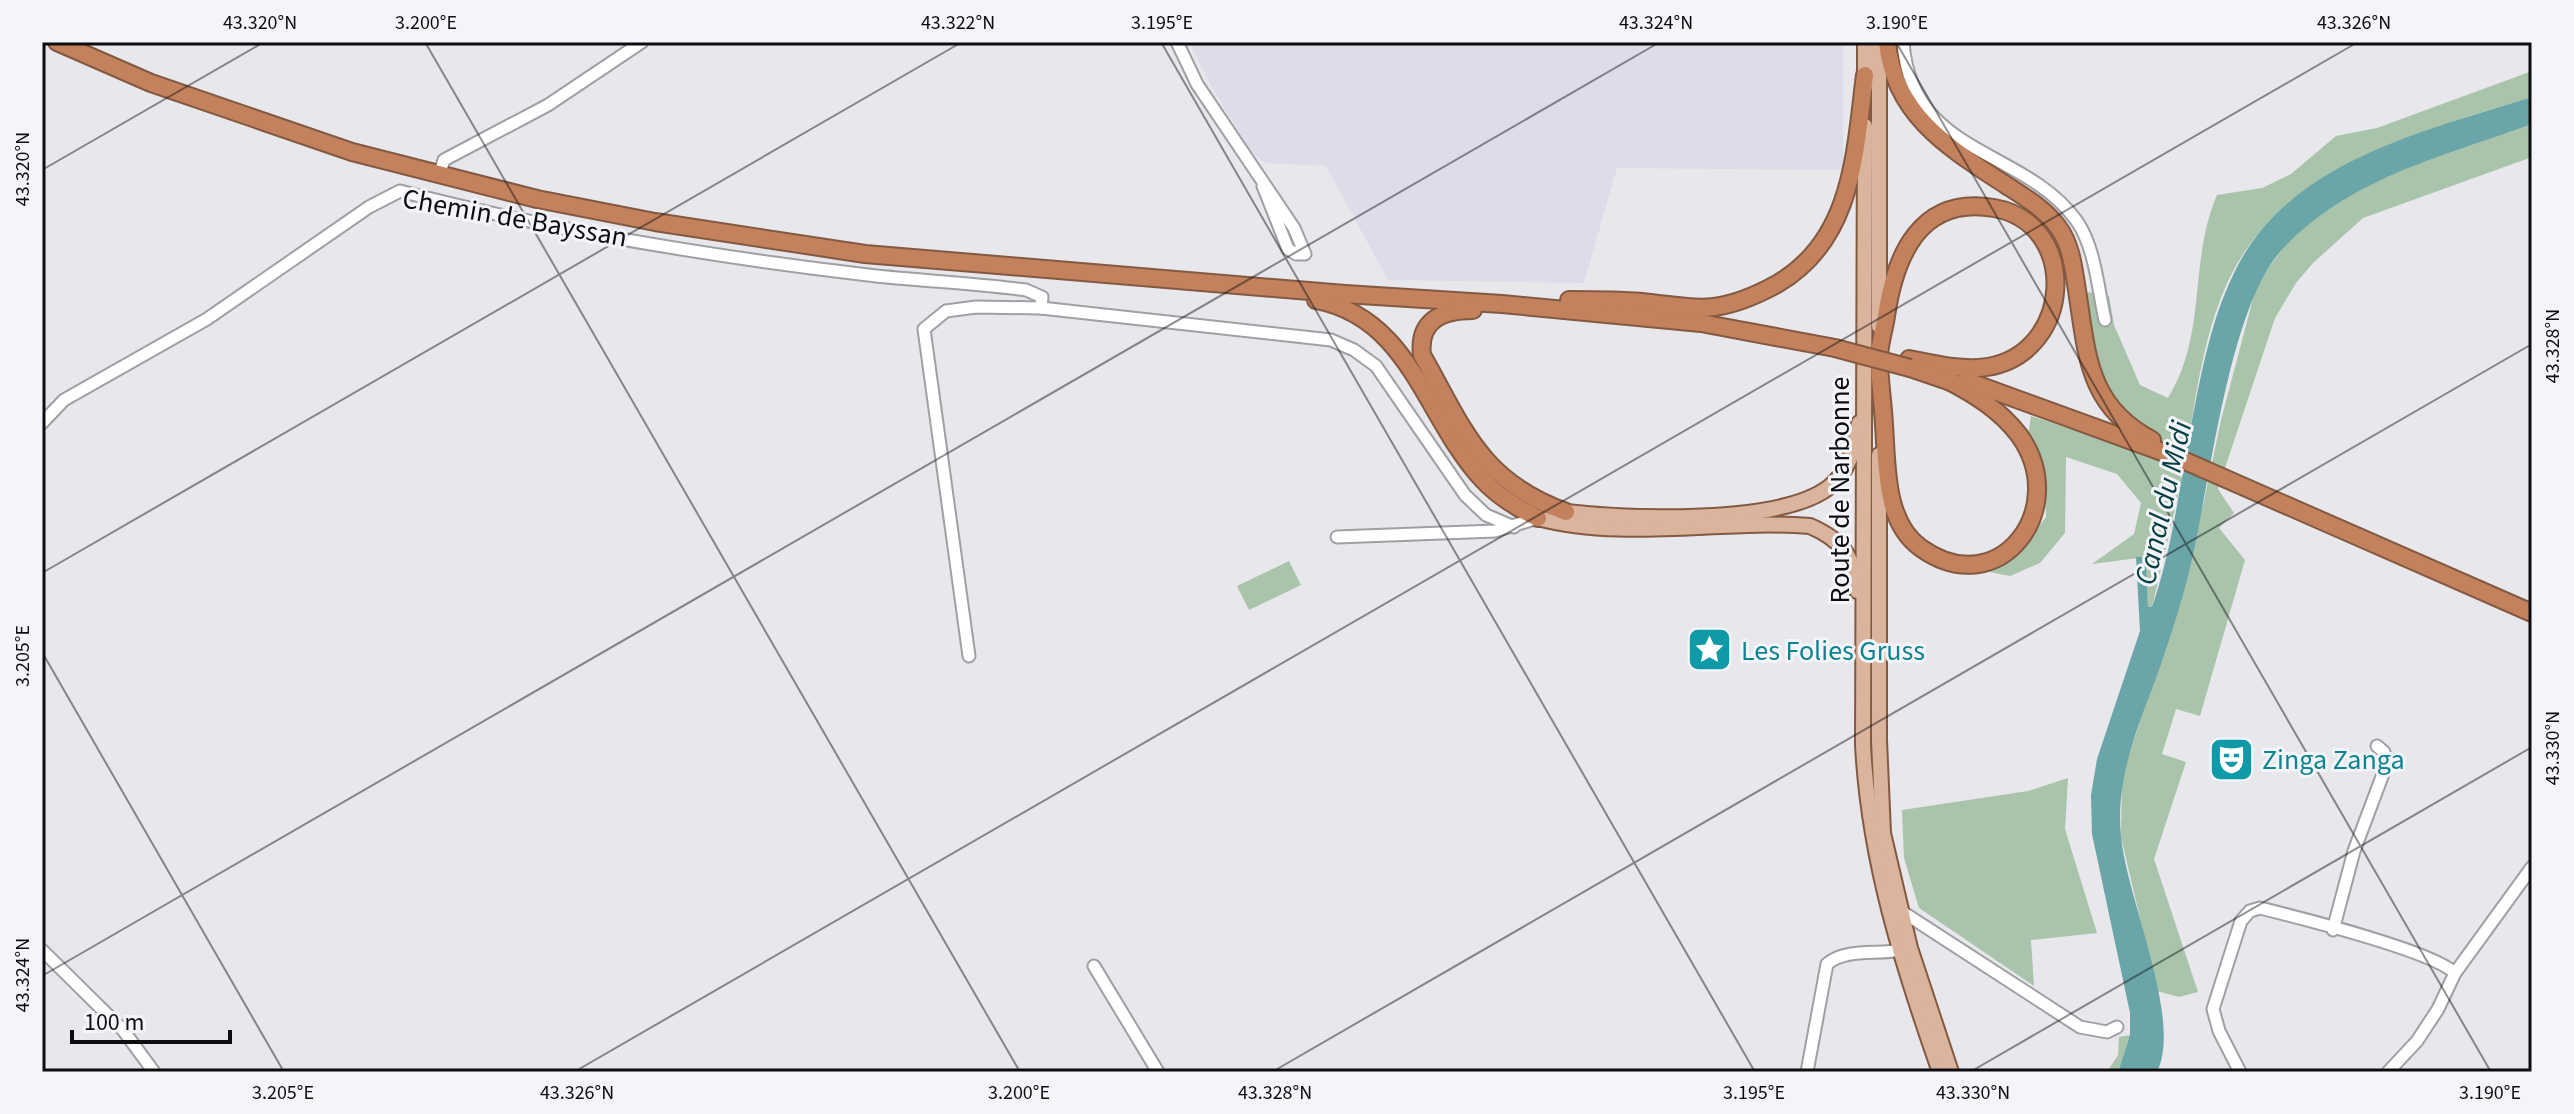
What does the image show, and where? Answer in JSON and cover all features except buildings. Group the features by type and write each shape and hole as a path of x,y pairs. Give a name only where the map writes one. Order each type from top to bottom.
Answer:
{"highway":[{"path":"57,42 151,83 271,126 439,175 597,211 865,254 1620,314 1836,344"},
{"path":"1887,42 1897,86 1920,123 2056,225 2071,259 2090,365 2098,391 2128,424 2176,460"},
{"path":"1564,300 1622,300 1712,308 1758,295 1787,278 1808,260 1832,230 1848,193 1865,75"},
{"path":"1974,205 1998,208 2019,218 2040,236 2051,257 2057,288 2052,313 2043,332 2028,348 1987,367 1909,363 1975,394 2019,436 2038,481 2032,523 2020,542 2002,556 1977,563 1953,564 1932,556 1913,542 1900,522 1887,475 1879,355 1890,286 1900,258 1911,237 1929,221 1948,211 1974,205"},
{"path":"782,240 1362,288 1564,300 1745,321 1909,363 2176,460 2532,620"},
{"path":"1175,281 1331,303 1373,326 1400,353 1483,480 1509,503 1538,518"},
{"path":"1566,512 1532,499 1501,479 1479,453 1422,355 1420,337 1425,326 1462,310 1620,314"},
{"path":"1947,380 2176,460"},
{"path":"2228,483 2532,613"}],"main road":[{"name":"Route de Narbonne","path":"1865,42 1863,692 1866,802 1882,891 1951,1072"},
{"name":"Route de Narbonne","path":"1879,42 1879,778 1889,870 1904,950 1940,1072"},
{"path":"1566,512 1614,516 1754,512 1803,502 1827,488 1846,468 1856,441 1865,387"},
{"path":"1538,518 1562,525 1605,527 1779,524 1810,526 1834,537 1855,572 1863,692"}],"street":[{"path":"439,175 444,160 548,105 642,42"},
{"path":"1177,42 1197,84 1294,228 1305,254 1296,254 1288,249 1263,186"},
{"path":"1903,42 1905,65 1922,106 1985,157 2035,183 2075,219 2085,236 2105,320"},
{"name":"Chemin de Bayssan","path":"42,423 64,400 207,319 369,207 400,191 582,230 733,255 870,275 1026,290 1042,297 1041,308"},
{"path":"969,656 924,329 946,311 976,307 1041,308 1203,327 1301,334 1331,340 1354,350 1376,366 1465,495 1486,515 1514,527"},
{"path":"1532,499 1538,518"},
{"path":"1337,537 1431,536 1514,527 1566,512"},
{"path":"2333,930 2354,851 2386,766 2384,752 2377,746"},
{"path":"2388,1072 2417,1041 2438,1009 2455,973 2532,867"},
{"path":"1882,891 1899,911 2080,1027 2107,1032 2117,1027"},
{"path":"2240,1072 2219,1031 2213,1009 2241,921 2250,911 2260,908 2439,961 2455,973"},
{"path":"42,950 123,1030 154,1072"},
{"path":"1807,1072 1827,964 1844,955 1904,950"},
{"path":"1094,966 1158,1072"}],"shaded area":[{"path":"1189,42 1843,42 1843,170 1617,168 1584,283 1388,280 1326,166 1264,163 1251,151 1212,88"}],"green space":[{"path":"2532,71 2532,97 2418,133 2346,165 2312,185 2281,210 2254,239 2225,288 2206,344 2186,459 2176,457 2108,404 2079,303 2089,292 2109,296 2114,325 2140,385 2168,398 2188,348 2203,246 2217,195 2262,188 2291,174 2336,136 2377,128"},
{"path":"2532,124 2532,157 2363,218 2313,263 2296,283 2275,318 2218,489 2234,513 2219,528 2245,560 2200,716 2176,709 2162,754 2186,762 2154,859 2198,992 2179,997 2157,991 2121,837 2122,777 2190,567 2221,420 2254,295 2275,258 2303,228 2337,204 2413,166"},
{"path":"2031,416 2175,464 2182,479 2152,607 2148,607 2146,557 2092,564 2134,534 2141,503 2117,474 2066,457 2065,533 2040,563 2010,576 1990,572 2023,548 2046,517 2044,477 2028,435"},
{"path":"1289,561 1301,585 1249,610 1237,586"},
{"path":"2068,778 2065,829 2097,933 2031,940 2034,986 1919,908 1904,858 1902,810 2028,791"},
{"path":"2130,1035 2118,1072 2107,1072 2118,1055 2119,1037"}],"water":[{"path":"2532,97 2532,124 2398,172 2366,187 2307,226 2281,251 2263,278 2247,314 2223,401 2187,580 2125,770 2121,836 2158,991 2163,1049 2157,1072 2118,1072 2130,1035 2130,1013 2092,834 2091,795 2097,759 2140,631 2136,557 2146,557 2148,607 2152,607 2169,544 2206,353 2225,292 2258,235 2288,203 2323,177 2405,138"}],"place":[{"name":"Les Folies Gruss","path":"1710,650"},
{"name":"Zinga Zanga","path":"2231,759"}],"water label":[{"name":"Canal du Midi","path":"2163,503"}]}
